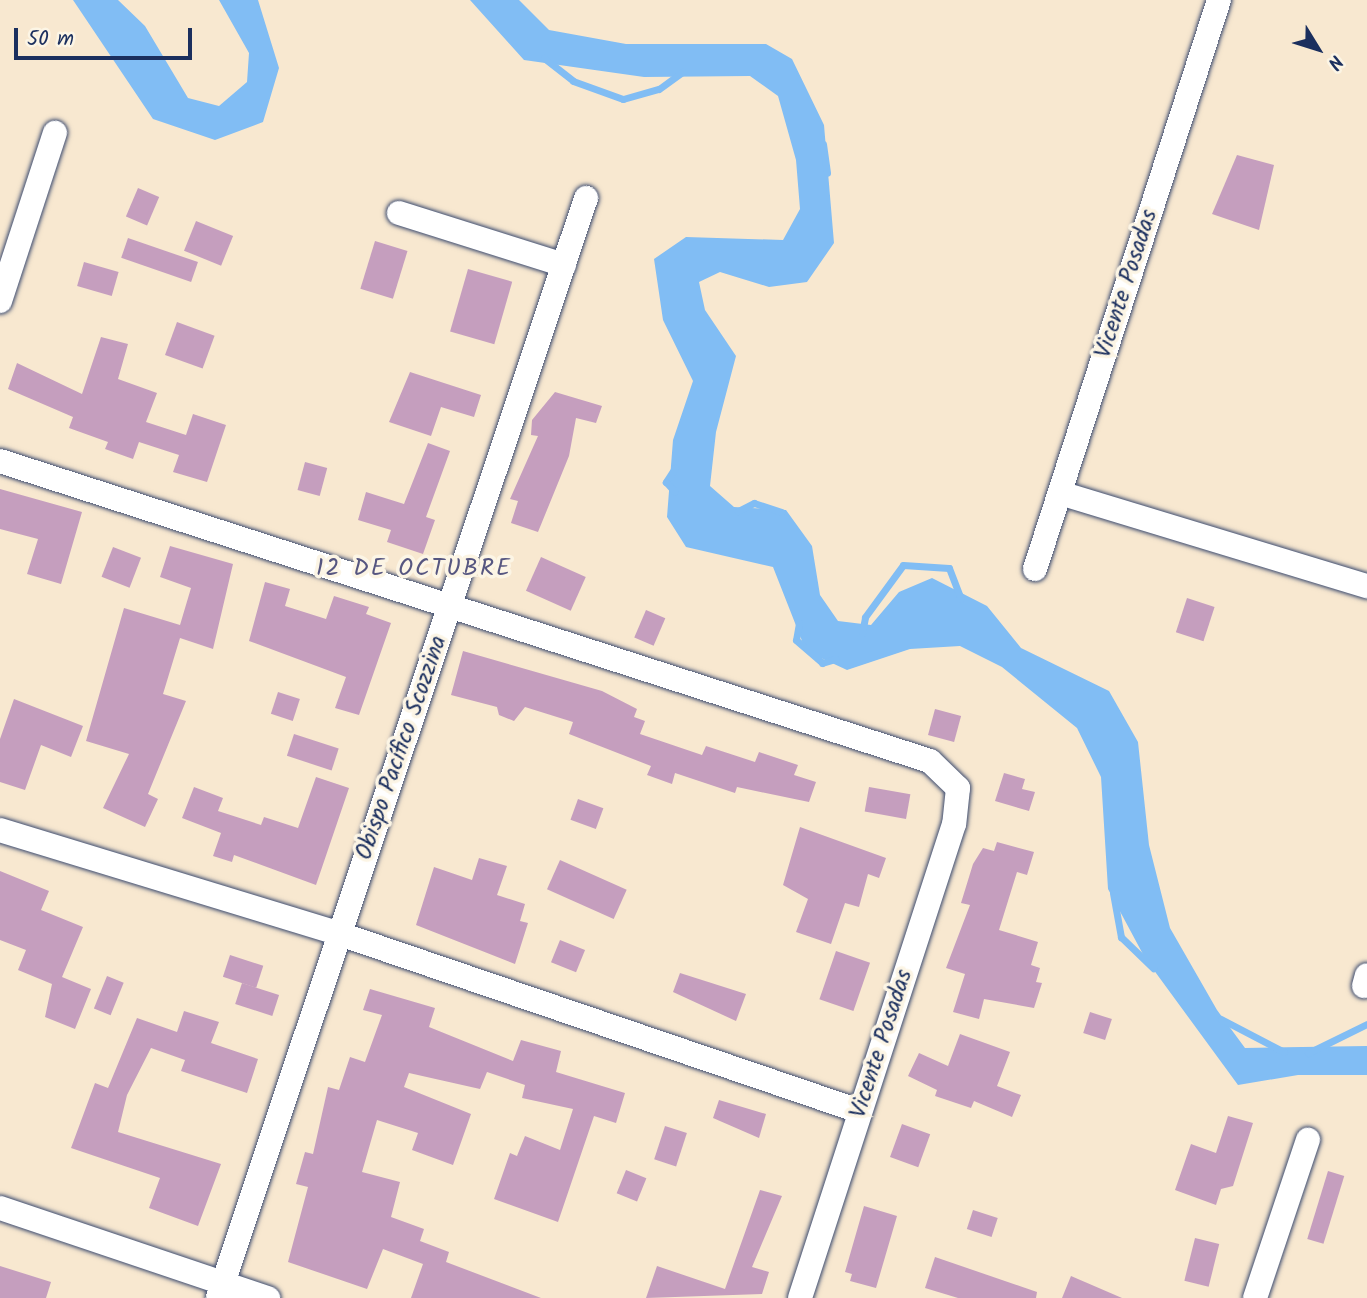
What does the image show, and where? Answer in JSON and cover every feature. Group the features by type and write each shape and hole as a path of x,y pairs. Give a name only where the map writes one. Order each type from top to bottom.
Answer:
{"street":[{"name":"Vicente Posadas","path":"1035,569 1219,0"},
{"path":"0,301 55,133"},
{"name":"Obispo Pacífico Scozzina","path":"220,1290 586,198"},
{"path":"399,213 564,265"},
{"path":"0,461 449,608"},
{"path":"1060,493 1367,586"},
{"name":"Vicente Posadas","path":"449,608 930,761 958,788 954,824 800,1298"},
{"path":"0,830 340,934 859,1111"},
{"path":"1255,1298 1308,1140"},
{"path":"0,1208 220,1290 268,1298"}],"water":[{"path":"73,0 118,0 145,26 188,98 219,106 247,82 249,53 219,0 258,0 279,68 263,122 215,140 153,119"},
{"path":"470,0 519,0 549,30 626,44 766,44 792,59 824,125 834,243 807,282 769,287 720,272 699,282 705,310 736,356 716,432 710,486 734,507 786,510 812,546 820,595 838,621 871,625 899,592 932,578 987,606 1021,648 1109,691 1138,742 1149,845 1170,928 1217,1010 1245,1048 1367,1046 1367,1075 1298,1075 1238,1085 1145,958 1108,889 1101,777 1077,728 1002,667 960,646 910,649 847,670 806,651 773,567 686,547 667,517 673,440 693,381 663,320 654,259 686,237 783,240 800,209 796,160 778,96 750,76 644,77 524,60"}],"building":[{"path":"1237,155 1274,165 1259,230 1212,214"},
{"path":"138,188 159,197 147,226 126,217"},
{"path":"196,221 233,236 221,266 184,251"},
{"path":"128,238 198,262 191,282 121,258"},
{"path":"375,241 408,251 393,299 360,289"},
{"path":"84,262 119,272 112,296 77,286"},
{"path":"468,269 512,282 494,344 450,331"},
{"path":"177,322 215,336 203,369 165,355"},
{"path":"101,337 128,344 118,379 157,393 146,422 186,435 193,414 226,425 207,482 173,472 179,455 139,442 133,459 105,449 108,442 69,428 73,417 8,389 17,363 82,394"},
{"path":"410,372 481,395 474,417 441,407 431,436 389,422"},
{"path":"555,392 602,406 596,423 576,418 569,456 538,532 511,523 518,501 510,499 538,436 531,435 532,420"},
{"path":"428,443 450,451 426,517 435,520 423,554 387,542 391,530 358,520 366,492 404,504"},
{"path":"305,462 327,468 320,496 297,490"},
{"path":"0,489 82,512 61,584 27,574 38,539 0,529"},
{"path":"170,546 233,564 213,649 180,638 163,694 186,701 148,794 158,799 145,827 103,808 129,754 86,741 124,608 180,625 191,588 160,577"},
{"path":"113,547 141,558 130,588 102,577"},
{"path":"541,557 586,577 571,611 526,591"},
{"path":"265,582 290,589 285,606 326,619 334,596 369,607 366,614 391,623 359,715 335,708 346,677 249,641"},
{"path":"1187,598 1215,607 1203,641 1176,632"},
{"path":"646,610 665,618 654,646 634,638"},
{"path":"463,651 602,691 637,709 634,717 645,721 640,734 702,755 706,746 755,762 759,752 798,765 794,775 816,782 809,802 737,787 735,793 675,773 672,784 647,775 651,766 569,734 573,722 525,707 514,721 499,715 497,707 451,695"},
{"path":"278,692 300,699 293,721 271,714"},
{"path":"14,699 83,726 71,757 41,745 25,790 0,782 0,739"},
{"path":"935,709 961,716 954,742 928,735"},
{"path":"294,734 339,749 332,770 287,756"},
{"path":"1004,773 1025,779 1022,789 1035,792 1029,811 995,801"},
{"path":"316,777 349,788 316,885 234,855 232,862 213,856 221,833 182,818 194,787 223,798 218,811 261,825 264,817 298,828"},
{"path":"869,787 910,794 906,819 865,812"},
{"path":"578,799 603,808 596,829 570,820"},
{"path":"800,827 886,858 879,878 868,874 859,907 845,903 831,944 796,932 808,899 783,885"},
{"path":"997,842 1034,852 1027,875 1017,872 999,930 1038,942 1031,965 1040,968 1036,982 1042,983 1034,1008 984,999 979,1019 953,1012 965,974 946,968 970,905 961,903 973,864 983,848 994,851"},
{"path":"479,858 507,866 497,895 525,904 520,921 528,923 515,964 416,925 434,867 472,880"},
{"path":"560,860 627,890 614,919 547,889"},
{"path":"0,871 49,891 41,910 83,927 62,977 91,989 75,1029 45,1017 52,984 18,970 26,950 0,940"},
{"path":"560,940 585,950 576,972 551,962"},
{"path":"836,951 870,963 853,1011 819,999"},
{"path":"230,955 263,966 256,988 223,977"},
{"path":"680,973 746,994 736,1021 673,992"},
{"path":"107,976 124,983 111,1015 94,1008"},
{"path":"242,983 279,995 272,1016 235,1004"},
{"path":"370,989 435,1008 429,1027 513,1061 521,1040 561,1051 556,1072 625,1093 616,1123 594,1116 558,1222 494,1199 510,1153 517,1156 525,1136 560,1150 573,1109 522,1098 525,1085 487,1072 480,1089 409,1073 404,1087 471,1114 453,1165 412,1150 418,1133 377,1120 362,1172 400,1182 391,1217 424,1229 420,1241 449,1252 446,1262 541,1298 411,1298 423,1264 383,1249 367,1289 288,1262 308,1187 296,1184 305,1152 313,1154 328,1087 339,1090 350,1057 365,1062 382,1015 363,1010"},
{"path":"184,1011 219,1022 211,1043 258,1059 247,1093 181,1071 185,1060 151,1048 127,1095 118,1132 221,1164 198,1226 149,1208 160,1178 71,1148 95,1083 108,1088 137,1018 177,1032"},
{"path":"1090,1012 1112,1019 1105,1040 1083,1033"},
{"path":"960,1034 1010,1052 997,1086 1021,1095 1012,1117 974,1101 971,1108 935,1096 937,1090 908,1076 919,1053 948,1066"},
{"path":"719,1100 766,1114 759,1138 713,1118"},
{"path":"1228,1116 1253,1123 1233,1186 1221,1189 1216,1205 1175,1190 1191,1144 1216,1153"},
{"path":"902,1124 930,1134 918,1167 890,1157"},
{"path":"665,1126 687,1133 676,1166 654,1159"},
{"path":"626,1170 646,1178 637,1201 617,1193"},
{"path":"1328,1171 1344,1176 1323,1244 1307,1239"},
{"path":"760,1190 782,1196 752,1267 769,1272 762,1294 646,1298 657,1266 725,1289"},
{"path":"864,1206 897,1216 876,1288 850,1281 852,1274 845,1272"},
{"path":"973,1210 998,1218 992,1237 967,1229"},
{"path":"1195,1238 1219,1244 1209,1287 1184,1281"},
{"path":"935,1257 1037,1292 1036,1298 958,1298 925,1288"},
{"path":"0,1266 51,1282 46,1298 0,1298"},
{"path":"1071,1276 1122,1298 1062,1298"}],"waterway":[{"path":"544,58 573,81 623,99 659,89 682,72"},
{"path":"823,144 827,173"},
{"path":"675,468 666,482 675,492"},
{"path":"738,511 754,503 782,512"},
{"path":"862,633 865,617 903,565 949,568 961,599"},
{"path":"799,623 796,640 822,663 835,659"},
{"path":"1113,893 1121,937 1153,968"},
{"path":"1221,1019 1284,1052"},
{"path":"1308,1053 1367,1024"}],"district":[{"name":"12 DE OCTUBRE","path":"414,569"}]}
